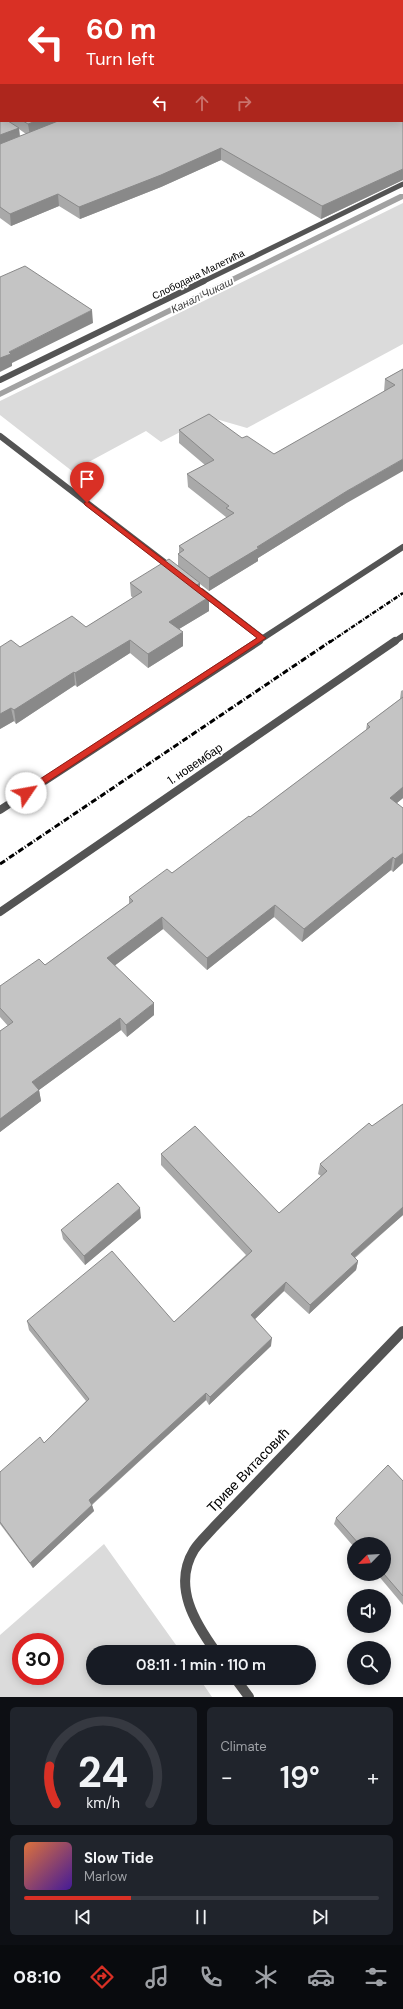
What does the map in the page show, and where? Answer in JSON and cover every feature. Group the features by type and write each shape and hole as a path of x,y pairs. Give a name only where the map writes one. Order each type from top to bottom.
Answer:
{"street":[{"name":"Слободана Малетића","path":"0,380 403,184"},
{"path":"0,436 175,571"},
{"path":"0,810 403,547"},
{"path":"194,585 262,638"},
{"name":"1. новембар","path":"0,912 403,636"},
{"name":"Триве Витасовић","path":"211,1645 197,1625 188,1605 183,1587 184,1572 192,1553 214,1527 403,1332"},
{"path":"240,1685 249,1697"}],"shaded area":[{"path":"403,203 403,344 247,428 209,417 161,442 146,431 72,471 0,415 0,401"},
{"path":"104,1544 176,1645 86,1645 86,1685 204,1685 212,1697 0,1697 0,1635"}],"building":[{"path":"0,122 10,122 19,128 0,135"},
{"path":"55,122 403,122 403,169 322,206 221,148 161,175 79,207 58,194 10,214 0,207 0,144"},
{"path":"25,266 92,310 9,352 11,354 0,358 0,277"},
{"path":"403,369 403,459 347,491 257,547 259,548 209,578 178,554 184,550 179,546 234,513 226,508 229,506 187,474 214,460 179,430 209,414 242,438 247,436 274,454 395,385 385,379"},
{"path":"169,559 200,583 195,586 209,597 169,622 183,632 148,654 130,640 75,673 74,672 14,710 11,708 0,714 0,647 11,640 20,647 72,616 86,627 142,592 130,583"},
{"path":"403,697 403,787 390,798 403,808 403,853 395,859 393,857 304,929 275,905 207,958 162,917 107,958 154,1003 126,1025 120,1018 32,1082 39,1090 0,1119 0,1031 13,1022 0,1008 0,986 39,959 45,965 133,901 129,897 167,869 172,873 249,816 250,817 370,727 367,724"},
{"path":"403,1104 403,1207 351,1254 358,1261 310,1305 286,1282 251,1315 272,1338 210,1397 206,1393 89,1500 92,1505 30,1563 0,1522 0,1472 40,1437 44,1443 89,1399 27,1321 112,1251 174,1322 252,1251 161,1154 195,1126 279,1213 327,1171 320,1164 369,1123 372,1126"},
{"path":"118,1183 140,1208 84,1256 61,1230"},
{"path":"388,1465 403,1481 403,1596 390,1581 391,1537 353,1537 336,1518"}],"waterway":[{"name":"Канал Чикаш","path":"0,394 403,196"}],"railway":[{"path":"330,642 403,593"},
{"path":"0,864 331,641"}],"route":[{"path":"26,793 262,638 87,503"}]}
